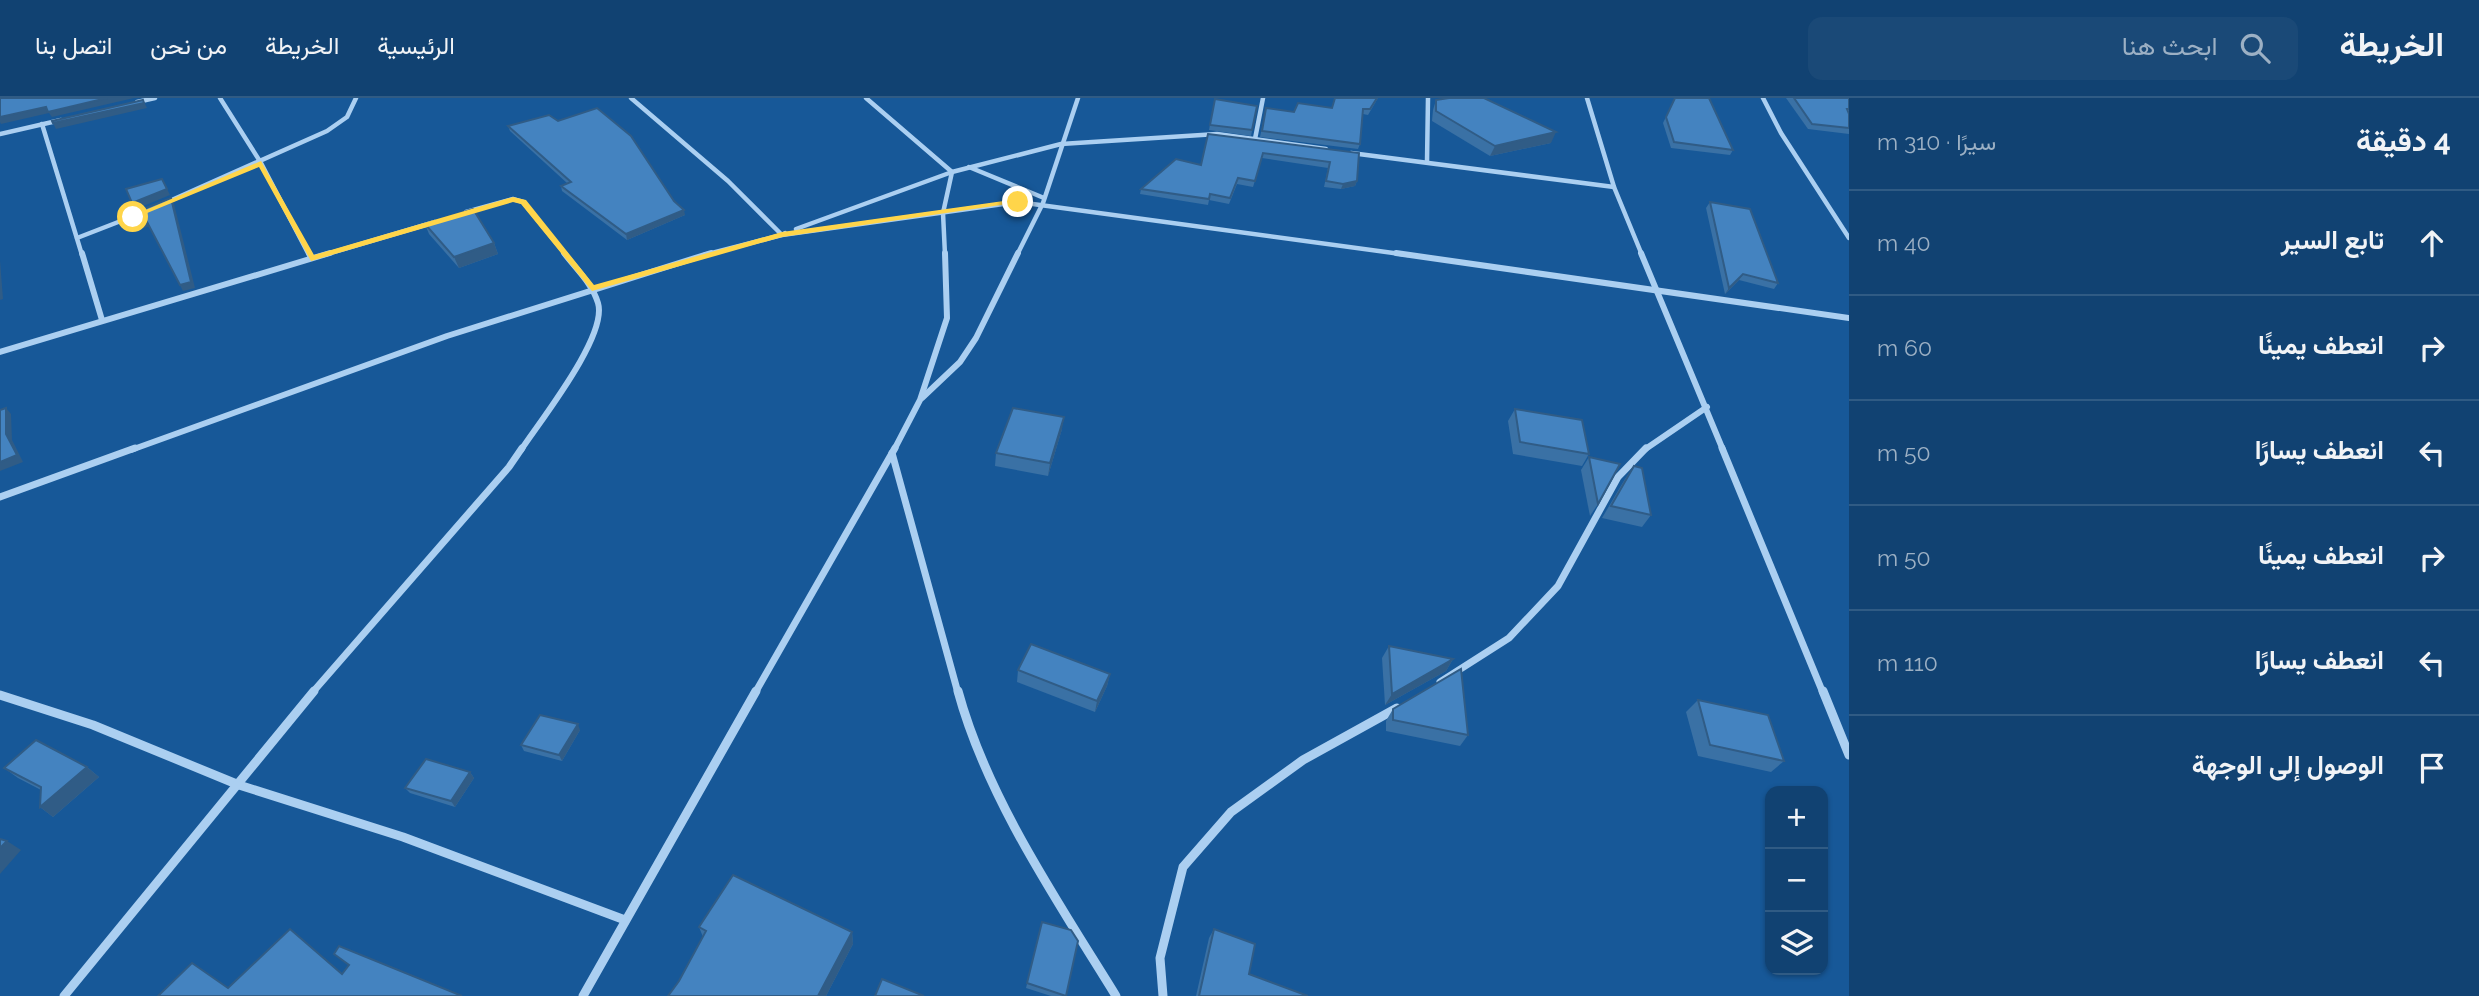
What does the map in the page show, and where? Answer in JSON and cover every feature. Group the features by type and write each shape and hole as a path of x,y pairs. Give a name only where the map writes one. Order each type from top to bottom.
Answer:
{"street":[{"path":"130,104 155,98"},
{"path":"220,98 261,163 311,258"},
{"path":"158,206 261,163 347,117 356,98"},
{"path":"631,98 728,181 782,235"},
{"path":"866,98 880,115 935,153 952,172"},
{"path":"920,400 960,362 976,338 1043,200 1078,98"},
{"path":"1255,139 1263,98"},
{"path":"1427,162 1428,98"},
{"path":"1587,98 1614,187 1849,755"},
{"path":"1763,98 1781,133 1849,239"},
{"path":"0,134 67,118"},
{"path":"42,124 102,320"},
{"path":"0,497 299,387 592,288 782,235 968,167 1061,144 1199,134 1328,150"},
{"path":"1340,151 1614,187"},
{"path":"968,167 1043,200"},
{"path":"583,996 920,400 947,318 943,213 952,172"},
{"path":"64,996 329,673 509,467 582,360 596,326 599,306 592,288 523,202 513,199 459,214"},
{"path":"782,235 1043,200 1849,318"},
{"path":"77,238 145,212"},
{"path":"0,352 445,218"},
{"path":"1427,690 1509,638 1558,586 1618,477 1651,443 1707,407"},
{"path":"892,453 968,729 1034,863 1116,996"},
{"path":"0,695 93,725 239,785 403,837 625,920"},
{"path":"1163,996 1160,958 1183,867 1231,812 1303,760 1403,705"}],"building":[{"path":"0,98 107,98 48,112 46,107 0,117"},
{"path":"1335,98 1377,98 1370,109 1363,109 1360,144 1262,131 1266,108 1294,112 1298,103 1332,108"},
{"path":"1484,98 1556,132 1495,146 1436,111 1436,100"},
{"path":"1675,98 1709,98 1733,150 1674,142 1666,117"},
{"path":"1794,98 1849,98 1849,128 1812,124"},
{"path":"1215,99 1257,106 1252,130 1210,125"},
{"path":"143,100 144,103 53,123 52,121"},
{"path":"597,108 631,136 674,201 684,210 626,234 561,186 571,182 508,126 549,115 558,121"},
{"path":"1208,134 1359,153 1357,181 1343,184 1326,181 1330,162 1263,153 1255,181 1238,178 1230,198 1210,194 1209,199 1141,189 1176,159 1201,165"},
{"path":"162,179 167,189 132,203 126,189"},
{"path":"171,198 191,282 180,285 146,220 141,222 136,212"},
{"path":"1710,202 1750,209 1778,283 1743,274 1729,288"},
{"path":"473,209 494,243 454,257 425,224"},
{"path":"6,408 6,434 17,455 0,462 0,410"},
{"path":"1013,408 1064,417 1050,463 996,453"},
{"path":"1515,409 1582,420 1589,454 1520,442"},
{"path":"1589,457 1620,464 1598,504"},
{"path":"1634,466 1642,468 1651,515 1611,506"},
{"path":"1031,644 1110,674 1097,701 1018,670"},
{"path":"1389,646 1453,659 1392,694"},
{"path":"1461,669 1468,735 1393,720 1393,709"},
{"path":"1698,700 1768,715 1784,761 1710,745"},
{"path":"540,715 578,724 559,755 521,745"},
{"path":"36,740 87,767 40,807 41,787 4,768"},
{"path":"426,759 470,772 451,801 405,788"},
{"path":"0,839 7,841 0,848"},
{"path":"733,875 852,932 818,996 668,996 706,931 699,927"},
{"path":"1042,922 1071,930 1078,941 1066,996 1027,983"},
{"path":"290,929 342,974 349,965 334,954 339,946 462,996 158,996 192,963 228,988"},
{"path":"1214,929 1255,944 1249,974 1308,996 1199,996"},
{"path":"882,979 924,996 875,996"}],"route":[{"path":"133,217 261,163 311,258 513,199 523,202 592,288 782,235 1018,202"}]}
